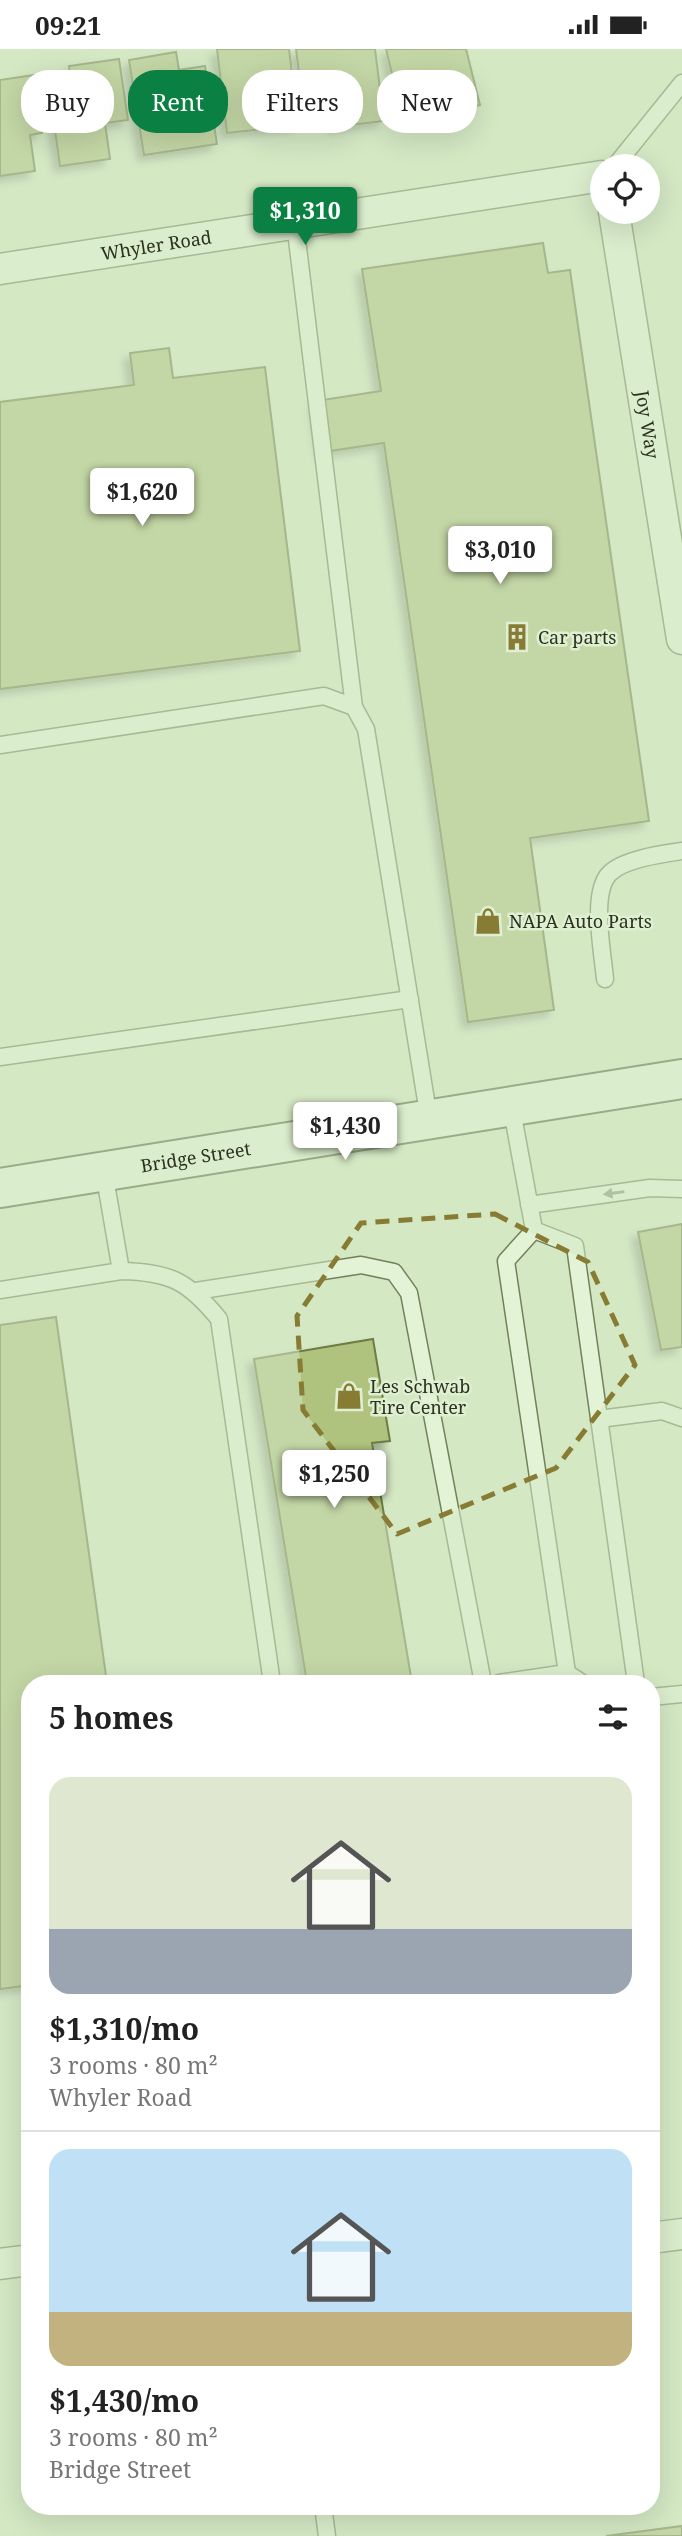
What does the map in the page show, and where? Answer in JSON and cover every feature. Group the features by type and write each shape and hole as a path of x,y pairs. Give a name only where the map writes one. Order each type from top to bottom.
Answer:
{"main road":[{"name":"Bridge Street","path":"0,1188 682,1079"}],"street":[{"name":"Whyler Road","path":"0,269 590,178"},
{"name":"Joy Way","path":"616,224 682,639"},
{"path":"660,2237 682,2234"},
{"path":"0,2264 21,2261"}],"lane":[{"path":"625,154 682,83"},
{"path":"295,223 354,707 366,729 429,1119"},
{"path":"0,744 324,696 354,707"},
{"path":"605,979 598,894 610,873 644,857 682,851"},
{"path":"0,1057 410,999"},
{"path":"511,1105 534,1230"},
{"path":"104,1171 121,1271"},
{"path":"529,1205 650,1188 682,1189"},
{"path":"534,1230 575,1245 635,1675"},
{"path":"534,1230 506,1261 567,1673"},
{"path":"197,1291 362,1265 394,1272 409,1293 481,1675"},
{"path":"0,1290 121,1271 155,1272 197,1291 219,1318 271,1675"},
{"path":"599,1419 662,1411 682,1418"},
{"path":"553,1675 570,1675"},
{"path":"660,1696 682,1694"},
{"path":"324,2515 327,2536"}],"highlighted area":[{"path":"495,1214 588,1262 635,1365 556,1468 397,1534 303,1410 297,1316 361,1223"}],"building":[{"path":"217,49 289,49 291,70 242,70 242,131 228,133 228,70 220,70"},
{"path":"296,49 375,49 377,122 363,124 363,70 299,70"},
{"path":"386,49 466,49 471,70 391,70"},
{"path":"176,52 179,70 131,70 129,60"},
{"path":"119,59 128,120 114,122 114,70 69,70 69,66"},
{"path":"205,66 206,70 179,70"},
{"path":"21,77 21,133 42,133 30,135 35,171 0,176 0,80"},
{"path":"55,133 106,133 110,159 60,166"},
{"path":"141,133 215,133 217,144 144,155"},
{"name":"Car parts","path":"543,243 548,273 570,270 649,821 530,838 554,1010 468,1022 384,443 323,452 316,401 381,391 362,269"},
{"path":"169,348 173,378 265,367 300,651 0,689 0,402 134,385 130,353"},
{"path":"682,1224 682,1347 661,1350 638,1232"},
{"path":"56,1317 106,1675 21,1675 21,1986 0,1989 0,1325"},
{"path":"373,1339 390,1441 372,1443 411,1675 306,1675 254,1359"},
{"path":"682,2526 682,2536 606,2536"}],"place":[{"name":"Car parts","path":"517,637"},
{"name":"NAPA Auto Parts","path":"488,921"},
{"name":"Les Schwab Tire Center","path":"349,1396"}]}
